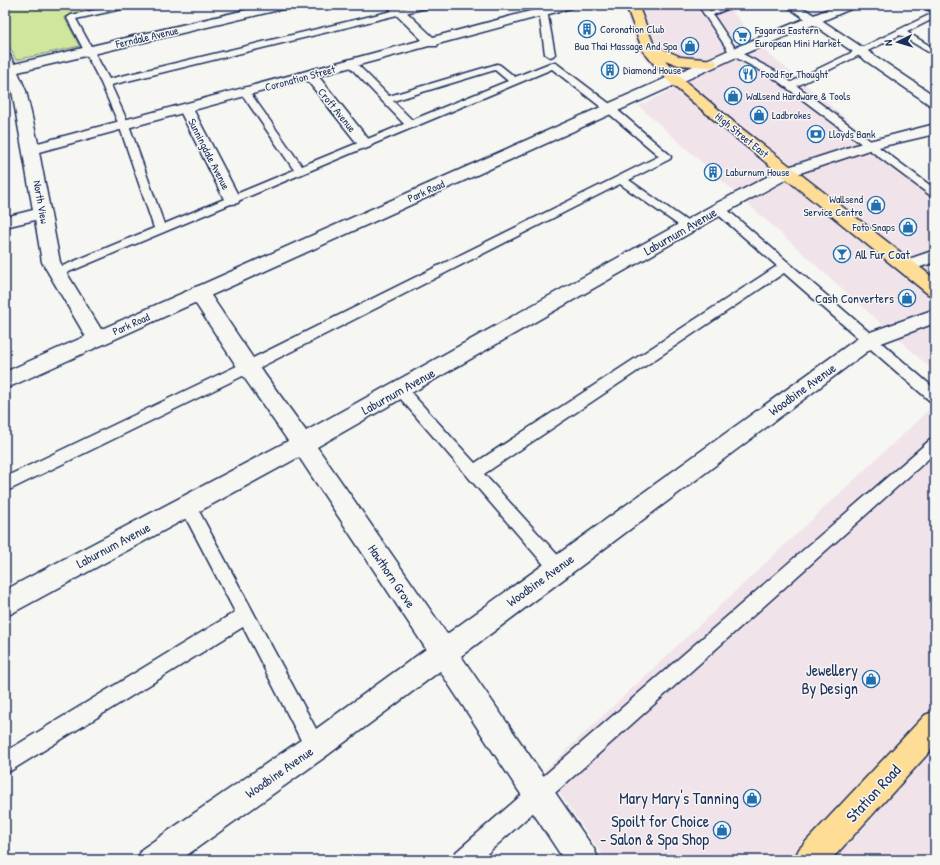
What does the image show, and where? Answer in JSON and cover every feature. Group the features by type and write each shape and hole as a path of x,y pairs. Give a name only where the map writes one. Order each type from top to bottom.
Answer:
{"main road":[{"name":"High Street East","path":"632,5 648,46 660,64 674,80 935,289"},
{"path":"648,46 664,56 678,61 710,63"},
{"name":"Station Road","path":"810,860 935,725"}],"street":[{"name":"Ferndale Avenue","path":"8,63 88,51 283,5"},
{"name":"Coronation Street","path":"32,150 432,43 541,8 567,5"},
{"path":"791,5 862,51 935,102"},
{"name":"Park Road","path":"5,381 710,63 849,5"},
{"path":"928,5 935,9"},
{"path":"396,9 432,43"},
{"name":"North View","path":"8,63 19,91 32,150 51,262 97,339"},
{"name":"Croft Avenue","path":"310,76 365,144"},
{"name":"Sunningdale Avenue","path":"186,109 232,199"},
{"name":"Laburnum Avenue","path":"5,604 303,444 688,226 788,172 870,145 935,129"},
{"path":"5,222 42,213"},
{"path":"906,266 935,256"},
{"name":"Hawthorn Grove","path":"199,293 248,367 303,444 583,860"},
{"name":"Woodbine Avenue","path":"153,860 315,746 869,340 935,316"}],"lane":[{"path":"131,5 71,18 106,83 124,125 160,229"},
{"path":"106,83 396,9 428,5"},
{"path":"702,5 734,53 774,74 934,191"},
{"path":"709,14 732,5"},
{"path":"541,8 550,54"},
{"path":"790,86 935,15"},
{"path":"901,32 935,54"},
{"path":"352,64 410,124"},
{"path":"5,485 248,367 666,157 610,109 553,65 57,273"},
{"path":"388,100 496,67 514,81"},
{"path":"246,92 300,171"},
{"path":"620,180 688,226"},
{"path":"719,209 935,397"},
{"path":"474,472 784,267"},
{"path":"400,390 558,568"},
{"path":"464,860 935,444"},
{"path":"187,505 315,746"},
{"path":"5,763 246,614"}],"shaded area":[{"path":"623,5 727,5 763,49 935,193 935,372 639,106 671,90 638,50"},
{"path":"935,404 935,860 606,860 544,771"}],"green space":[{"path":"5,5 120,5 64,17 80,46 16,60 5,37"}],"place":[{"name":"Coronation Club","path":"587,29"},
{"name":"Fagaras Eastern European Mini Market","path":"742,36"},
{"name":"Bua Thai Massage And Spa","path":"690,46"},
{"name":"Diamond House","path":"610,70"},
{"name":"Food For Thought","path":"748,74"},
{"name":"Wallsend Hardware & Tools","path":"733,96"},
{"name":"Ladbrokes","path":"759,115"},
{"name":"Lloyds Bank","path":"816,134"},
{"name":"Laburnum House","path":"713,172"},
{"name":"Wallsend Service Centre","path":"876,205"},
{"name":"Foto Snaps","path":"908,227"},
{"name":"All Fur Coat","path":"842,254"},
{"name":"Cash Converters","path":"907,298"},
{"name":"Jewellery By Design","path":"871,679"},
{"name":"Mary Mary's Tanning","path":"752,798"},
{"name":"Spoilt for Choice - Salon & Spa Shop","path":"722,830"}]}
